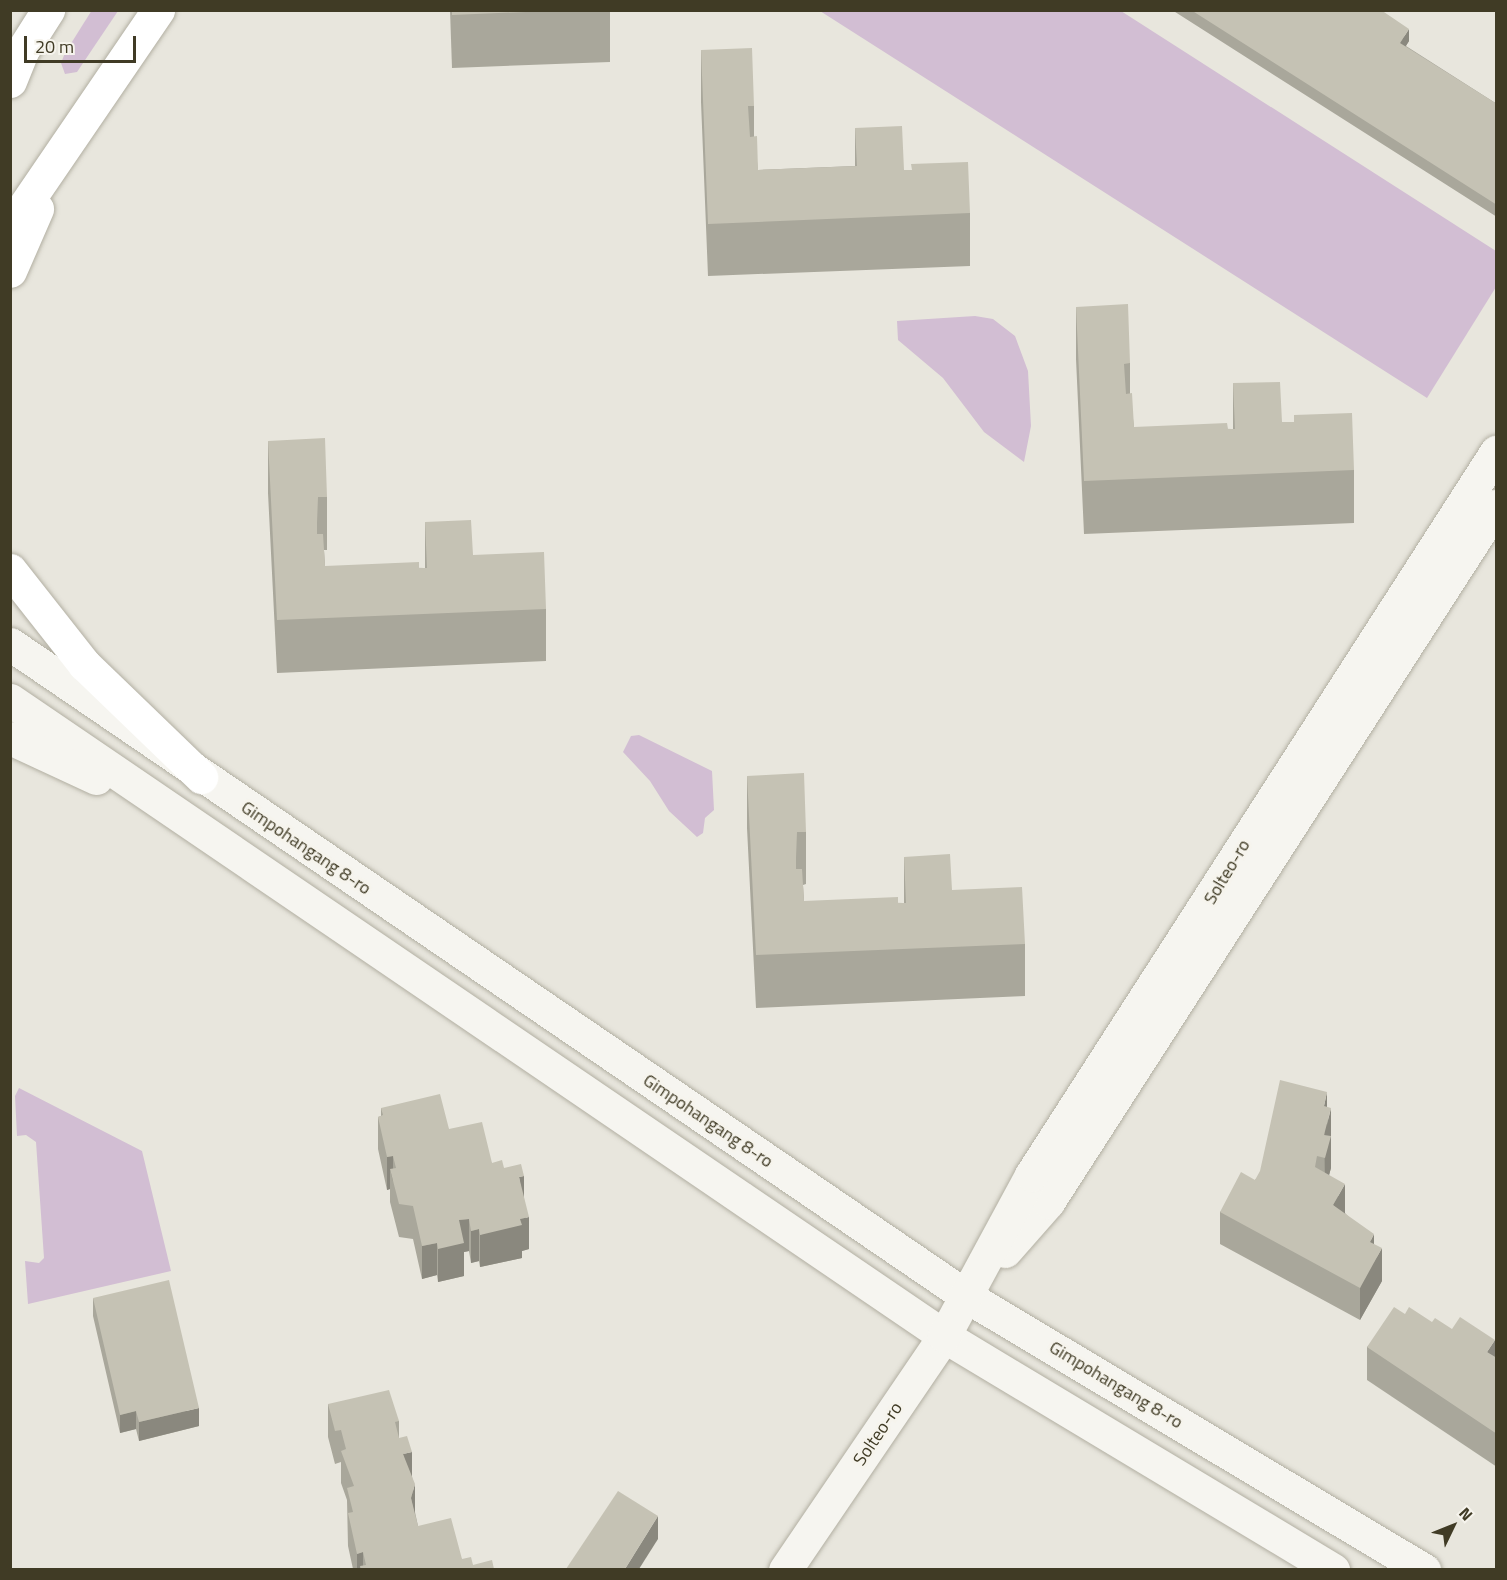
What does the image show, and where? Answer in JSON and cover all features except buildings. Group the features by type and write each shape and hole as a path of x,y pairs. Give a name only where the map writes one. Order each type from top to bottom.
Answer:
{"main road":[{"path":"10,81 16,60 48,10"},
{"path":"10,227 158,10"},
{"path":"10,271 71,139"},
{"path":"10,570 84,664 201,777"}],"street":[{"name":"Solteo-ro","path":"786,1569 944,1336 1031,1175 1497,452"},
{"name":"Solteo-ro","path":"966,1296 1048,1202 1497,506"},
{"name":"Gimpohangang 8-ro","path":"10,644 201,777 966,1296 1424,1569"},
{"path":"10,700 944,1336 1333,1569"},
{"path":"10,738 178,815"}],"shaded area":[{"path":"92,10 118,11 77,72 65,74 61,63 65,53"},
{"path":"820,11 1121,11 1496,251 1496,287 1427,398"},
{"path":"975,316 993,319 1015,336 1028,371 1031,426 1024,462 984,432 943,378 898,340 897,321"},
{"path":"639,735 712,771 714,810 705,818 703,833 697,837 669,811 650,781 623,752 631,736"},
{"path":"19,1088 142,1151 171,1271 28,1304 25,1261 39,1263 44,1258 36,1142 26,1135 17,1136 15,1096"}]}
